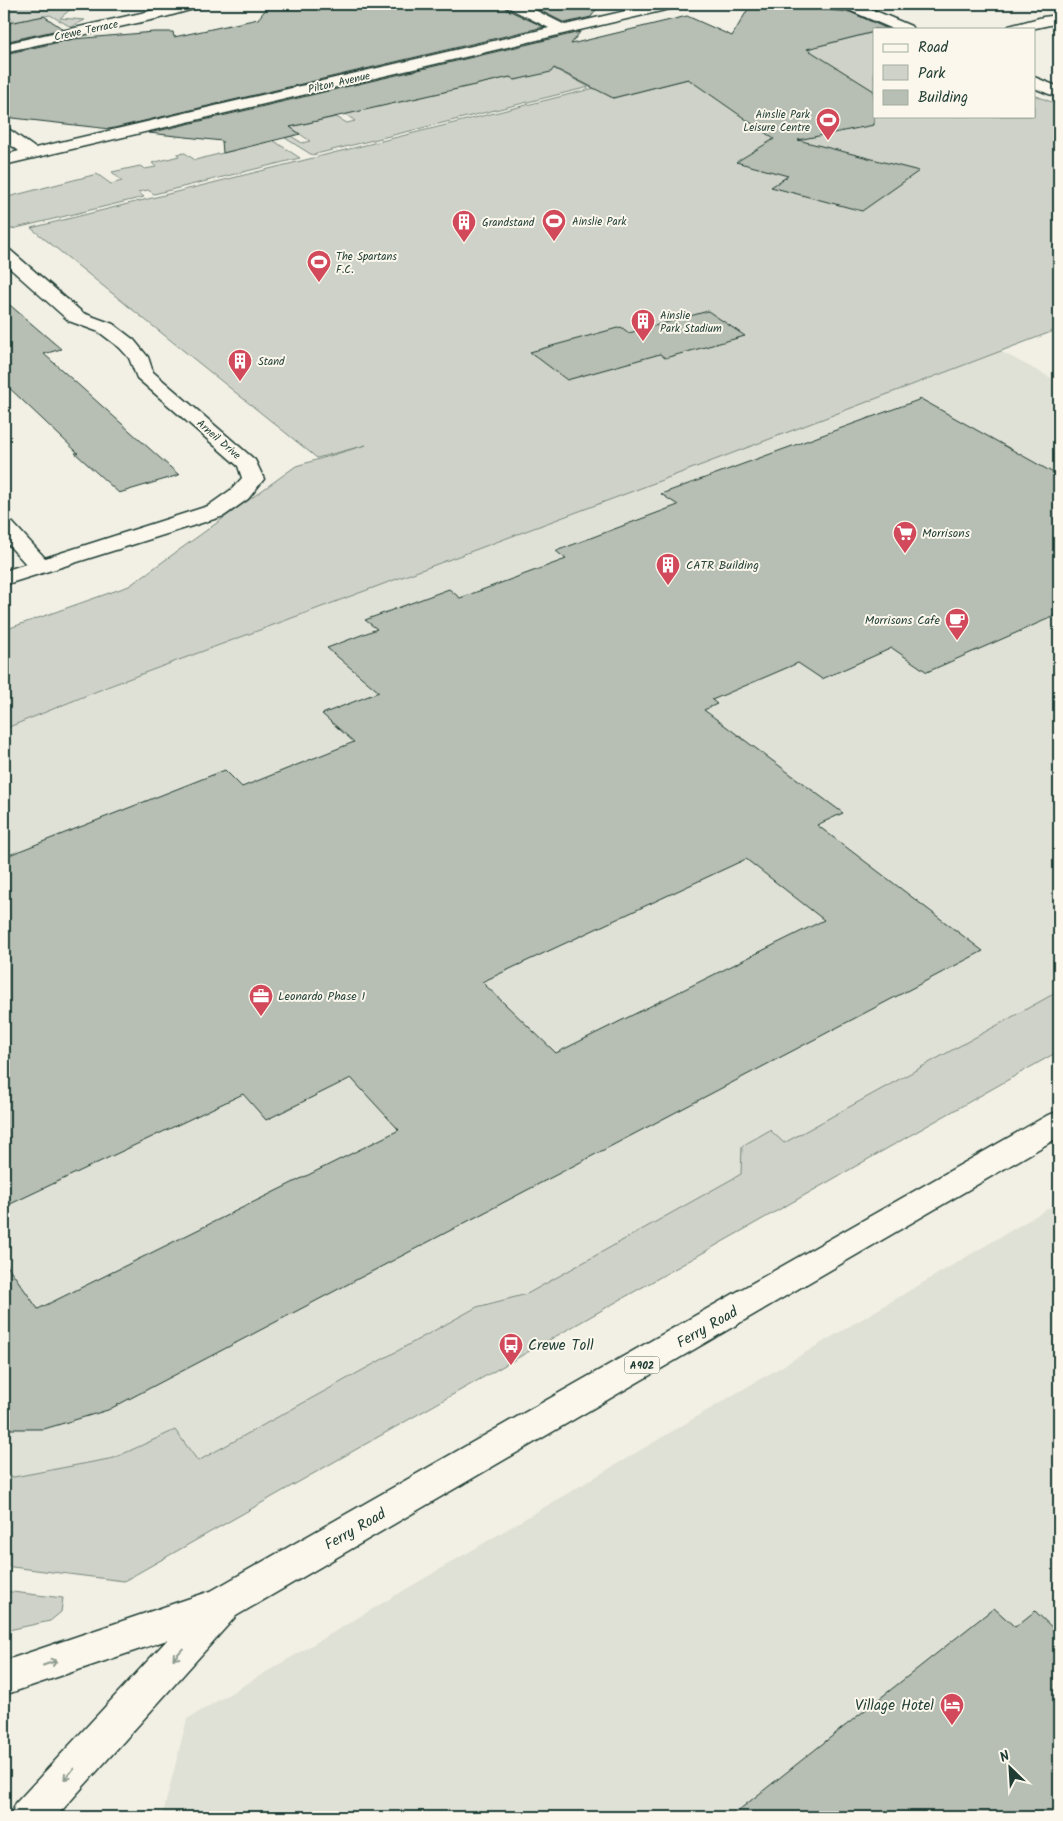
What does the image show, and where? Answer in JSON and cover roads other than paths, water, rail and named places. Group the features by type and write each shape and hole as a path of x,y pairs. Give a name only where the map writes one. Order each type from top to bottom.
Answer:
{"street":[{"name":"Crewe Terrace","path":"4,48 165,13 196,4"},
{"path":"512,4 564,30"},
{"name":"Pilton Avenue","path":"4,160 673,4"},
{"path":"846,4 904,28"},
{"path":"1018,28 1059,19"},
{"path":"1036,83 1059,93"},
{"path":"4,133 32,153"},
{"name":"Arneil Drive","path":"4,254 76,317 106,328 127,344 138,357 144,374 248,464 253,479 240,494 216,511 4,578"},
{"path":"4,527 40,566"},
{"name":"Ferry Road","path":"4,1678 223,1604 1059,1123"},
{"name":"Ferry Road","path":"30,1817 223,1604"}],"place":[{"name":"Ainslie Park Leisure Centre","path":"828,141"},
{"name":"Ainslie Park","path":"554,242"},
{"name":"Grandstand","path":"464,243"},
{"name":"The Spartans F.C.","path":"319,283"},
{"name":"Ainslie Park Stadium","path":"643,342"},
{"name":"Stand","path":"240,382"},
{"name":"Morrisons","path":"905,554"},
{"name":"CATR Building","path":"668,586"},
{"name":"Morrisons Cafe","path":"957,641"},
{"name":"Leonardo Phase 1","path":"261,1017"},
{"name":"Crewe Toll","path":"511,1366"},
{"name":"Village Hotel","path":"952,1726"}]}
